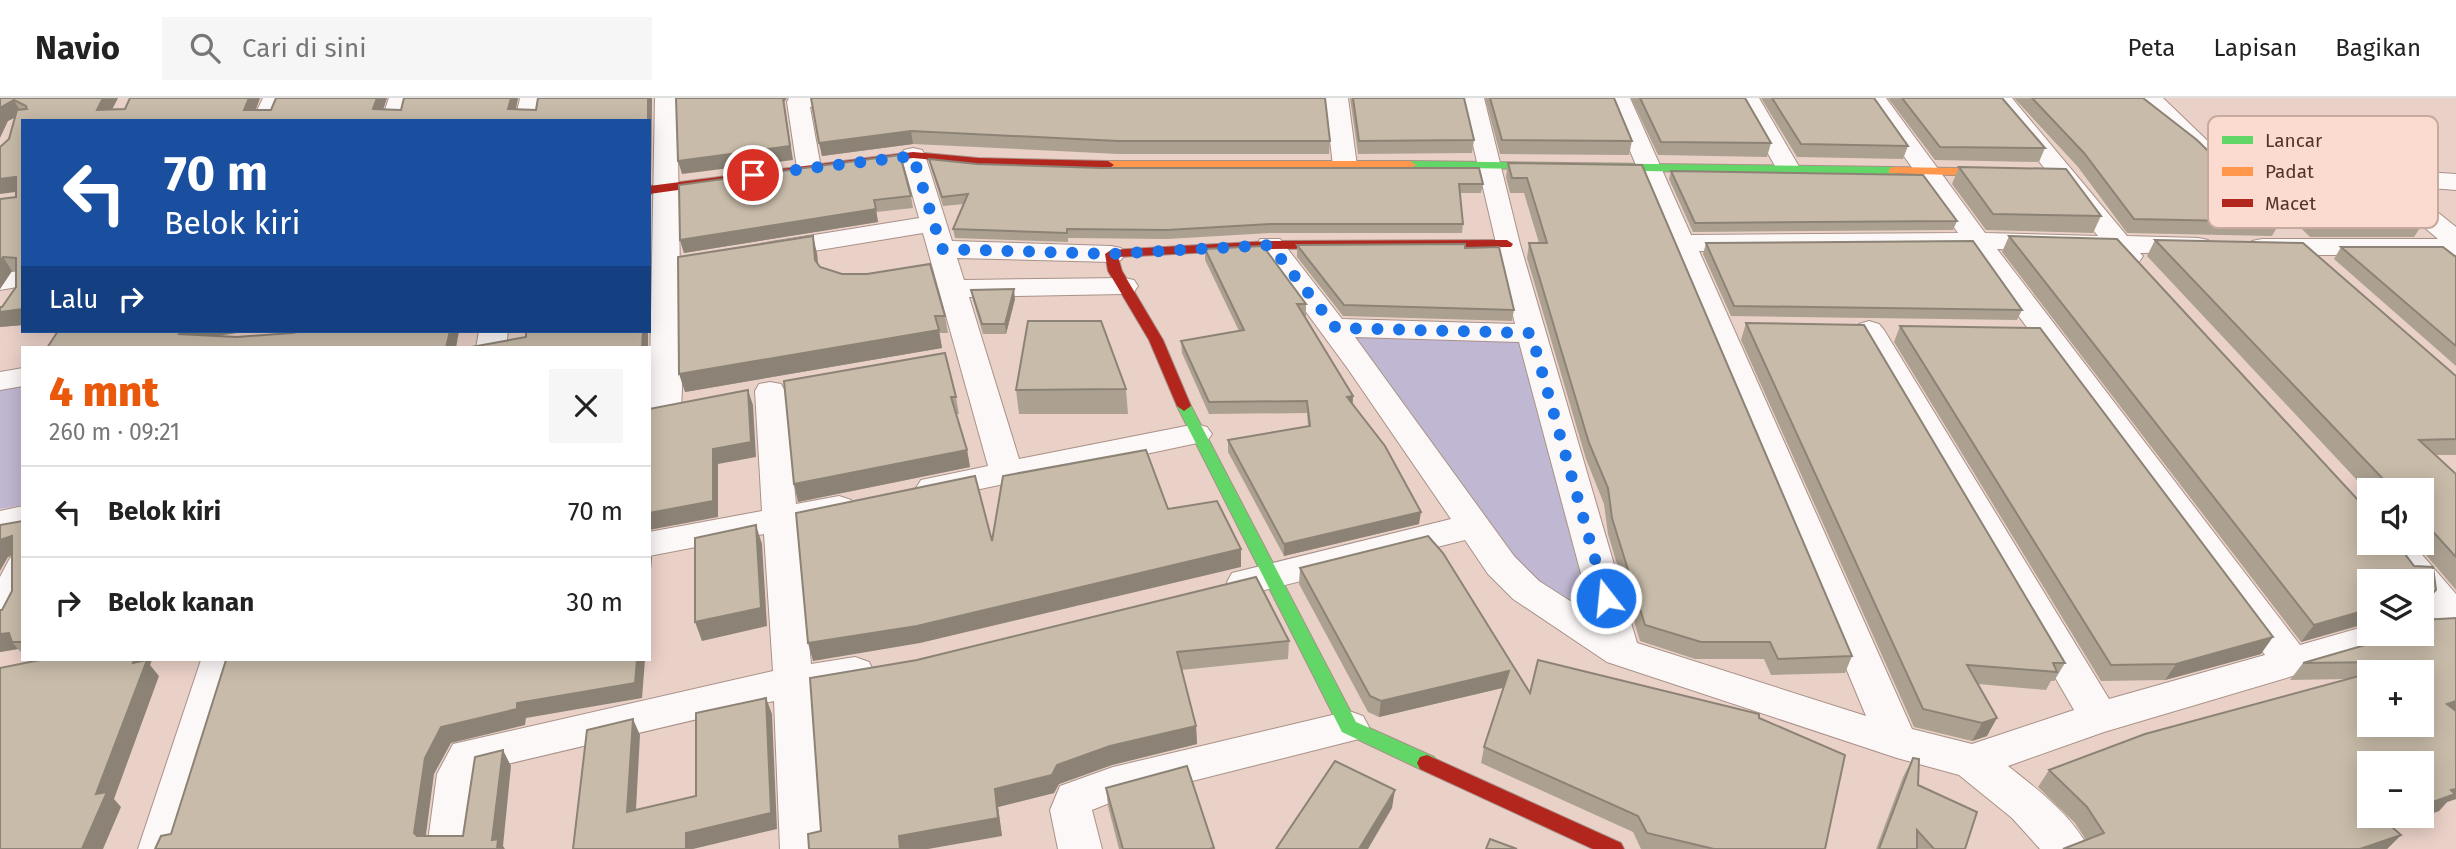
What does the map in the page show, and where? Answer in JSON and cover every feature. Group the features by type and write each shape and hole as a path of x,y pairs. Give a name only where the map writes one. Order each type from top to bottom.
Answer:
{"street":[{"path":"265,119 274,98"},
{"path":"394,119 400,98"},
{"path":"527,119 531,98"},
{"path":"666,98 660,188 683,264 669,408"},
{"path":"809,167 797,100 832,98"},
{"path":"1232,98 1337,99 1345,166"},
{"path":"1473,98 1507,244 1621,652"},
{"path":"1619,98 1679,243 1732,328 1897,742"},
{"path":"1748,98 1789,170"},
{"path":"1874,98 2043,332 2291,661"},
{"path":"2000,98 2044,174 2146,274"},
{"path":"2150,98 2208,155"},
{"path":"660,188 809,167 913,156 978,162 1102,165 1489,165 1650,170 1925,170 2044,174"},
{"path":"913,156 940,260 958,356 1007,473"},
{"path":"2438,181 2456,182"},
{"path":"2438,225 2456,240"},
{"path":"2281,228 2333,275"},
{"path":"1679,243 1977,241 2302,248 2456,247"},
{"path":"940,260 1270,245 1507,244"},
{"path":"1270,245 1336,328 1368,379 1501,565 1526,590 1621,652 1897,742 1972,761 2018,797 2067,849"},
{"path":"750,253 833,252 940,260 1124,286"},
{"path":"1111,254 1124,286 1156,340 1196,434 1273,575 1349,727"},
{"path":"1336,328 1531,333"},
{"path":"1870,330 2099,718"},
{"path":"2002,331 2043,332"},
{"path":"0,381 21,377"},
{"path":"770,391 793,682 802,849"},
{"path":"651,544 1196,434"},
{"path":"0,523 21,518"},
{"path":"1205,592 1474,526"},
{"path":"2398,555 2444,619"},
{"path":"0,614 21,571"},
{"path":"1972,761 2099,718 2357,643"},
{"path":"160,849 220,661"},
{"path":"449,849 458,774 468,756 793,682 885,667"},
{"path":"1080,849 1071,810 1075,798 1113,785 1349,727 1614,849"}],"shaded area":[{"path":"1353,337 1526,337 1604,627 1524,570"},
{"path":"21,383 21,505 0,509 0,387"}],"building":[{"path":"0,98 103,98 97,110 125,109 130,98 249,98 244,110 271,110 276,98 377,98 373,109 401,110 404,98 511,98 508,109 536,110 538,98 648,98 648,119 21,119 21,309 0,312 0,307 16,287 16,258 3,257 0,261 0,199 16,197 16,177 0,179 0,147 9,139 17,110 27,109 14,100 0,108"},
{"path":"676,98 783,98 790,146 678,161"},
{"path":"811,98 1325,98 1330,141 1118,141 911,131 819,143"},
{"path":"1353,98 1464,98 1474,140 1359,141"},
{"path":"1490,98 1614,98 1632,141 1502,140"},
{"path":"1640,98 1745,98 1771,143 1661,142"},
{"path":"1772,98 1874,98 1908,146 1801,144"},
{"path":"1902,98 2002,98 2045,148 1940,147"},
{"path":"2032,98 2143,98 2208,151 2208,221 2134,219 2084,153"},
{"path":"900,155 911,196 874,200 876,209 680,240 679,185"},
{"path":"929,159 977,164 1101,168 1479,168 1483,184 1459,184 1463,224 1270,224 1167,230 1067,229 1067,233 953,229 968,194 942,197"},
{"path":"1508,163 1642,165 1852,656 1778,659 1770,642 1701,642 1645,625 1612,518 1608,488 1589,443 1529,243 1547,243 1527,178 1512,178"},
{"path":"1959,167 2066,169 2101,216 1993,214"},
{"path":"1671,171 1923,175 1957,221 1695,223"},
{"path":"813,236 815,260 820,267 842,274 867,274 930,264 945,316 935,316 939,330 679,374 678,257"},
{"path":"2009,236 2117,239 2357,499 2357,555 2406,555 2414,566 2433,567 2357,569 2357,613 2314,625"},
{"path":"2155,240 2303,243 2456,376 2456,439 2419,440 2456,474 2456,557 2434,533 2434,478 2382,478"},
{"path":"1973,241 2022,310 1734,306 1706,243"},
{"path":"1465,244 1465,248 1499,247 1514,310 1344,305 1297,245"},
{"path":"1263,246 1306,304 1297,304 1353,396 1347,397 1385,446 1421,512 1284,544 1228,440 1310,426 1307,401 1209,402 1181,341 1244,330 1205,249"},
{"path":"2341,247 2443,247 2456,257 2456,346"},
{"path":"1014,289 1005,324 982,324 971,290"},
{"path":"1028,321 1101,321 1126,389 1016,390"},
{"path":"1746,323 1864,325 2065,663 2053,663 2057,672 1967,665 1997,718 1982,723 1923,709"},
{"path":"1900,326 2040,328 2273,637 2176,664 2111,665"},
{"path":"57,333 180,333 237,337 292,333 450,333 446,346 48,346"},
{"path":"526,333 643,333 642,346 477,346 526,337"},
{"path":"945,353 956,397 951,397 967,450 794,484 784,381"},
{"path":"748,390 751,442 713,449 713,501 651,513 651,409"},
{"path":"1146,450 1168,509 1217,501 1241,549 917,626 808,643 796,513 975,476 992,541 1003,476"},
{"path":"21,521 21,642 12,642 9,633 0,634 0,610 12,591 12,536 0,540 0,525"},
{"path":"756,525 761,608 695,622 695,538"},
{"path":"1428,536 1443,553 1530,693 1538,660 1759,714 1759,718 1845,755 1825,849 1714,849 1647,833 1638,816 1484,747 1509,671 1381,701 1370,696 1300,568"},
{"path":"1256,577 1289,641 1177,652 1196,726 1110,746 1057,765 1052,775 995,789 998,818 899,836 900,849 809,849 808,834 821,831 810,678 917,660"},
{"path":"2456,618 2456,701 2447,704 2456,711 2456,789 2451,790 2455,794 2434,802 2434,751 2357,751 2357,828 2393,828 2401,835 2360,849 2063,849 2104,833 2087,807 2049,770 2145,734 2357,677 2357,737 2434,737 2434,660 2303,663 2362,646 2434,646 2434,619"},
{"path":"35,661 147,661 96,794 107,792 82,849 0,849 0,668"},
{"path":"226,661 637,661 635,683 517,703 517,709 441,727 425,758 414,833 417,836 463,836 475,757 503,750 492,840 498,839 497,849 155,849 161,836 171,834"},
{"path":"766,698 771,813 686,833 686,849 573,849 587,730 633,719 627,812 696,796 696,713"},
{"path":"1913,758 1919,759 1918,785 1977,812 1965,849 1934,849 1917,830 1917,849 1879,849"},
{"path":"1335,761 1395,790 1359,849 1276,849"},
{"path":"1187,766 1214,848 1123,849 1106,788"},
{"path":"1490,839 1517,849 1486,849"}],"traffic: fast":[{"path":"1410,165 1893,171"},
{"path":"1184,406 1349,727 1427,763"}],"traffic: slow":[{"path":"1108,165 1410,165"},
{"path":"1893,171 2011,173"}],"traffic: jam":[{"path":"651,190 913,155 978,161 1108,165"},
{"path":"1184,406 1156,340 1115,271 1111,254 1270,245 1507,244"},
{"path":"1427,763 1614,849"}],"route":[{"path":"753,175 860,160 913,156 942,249 1132,254 1270,245 1336,328 1531,333 1606,598"}]}
